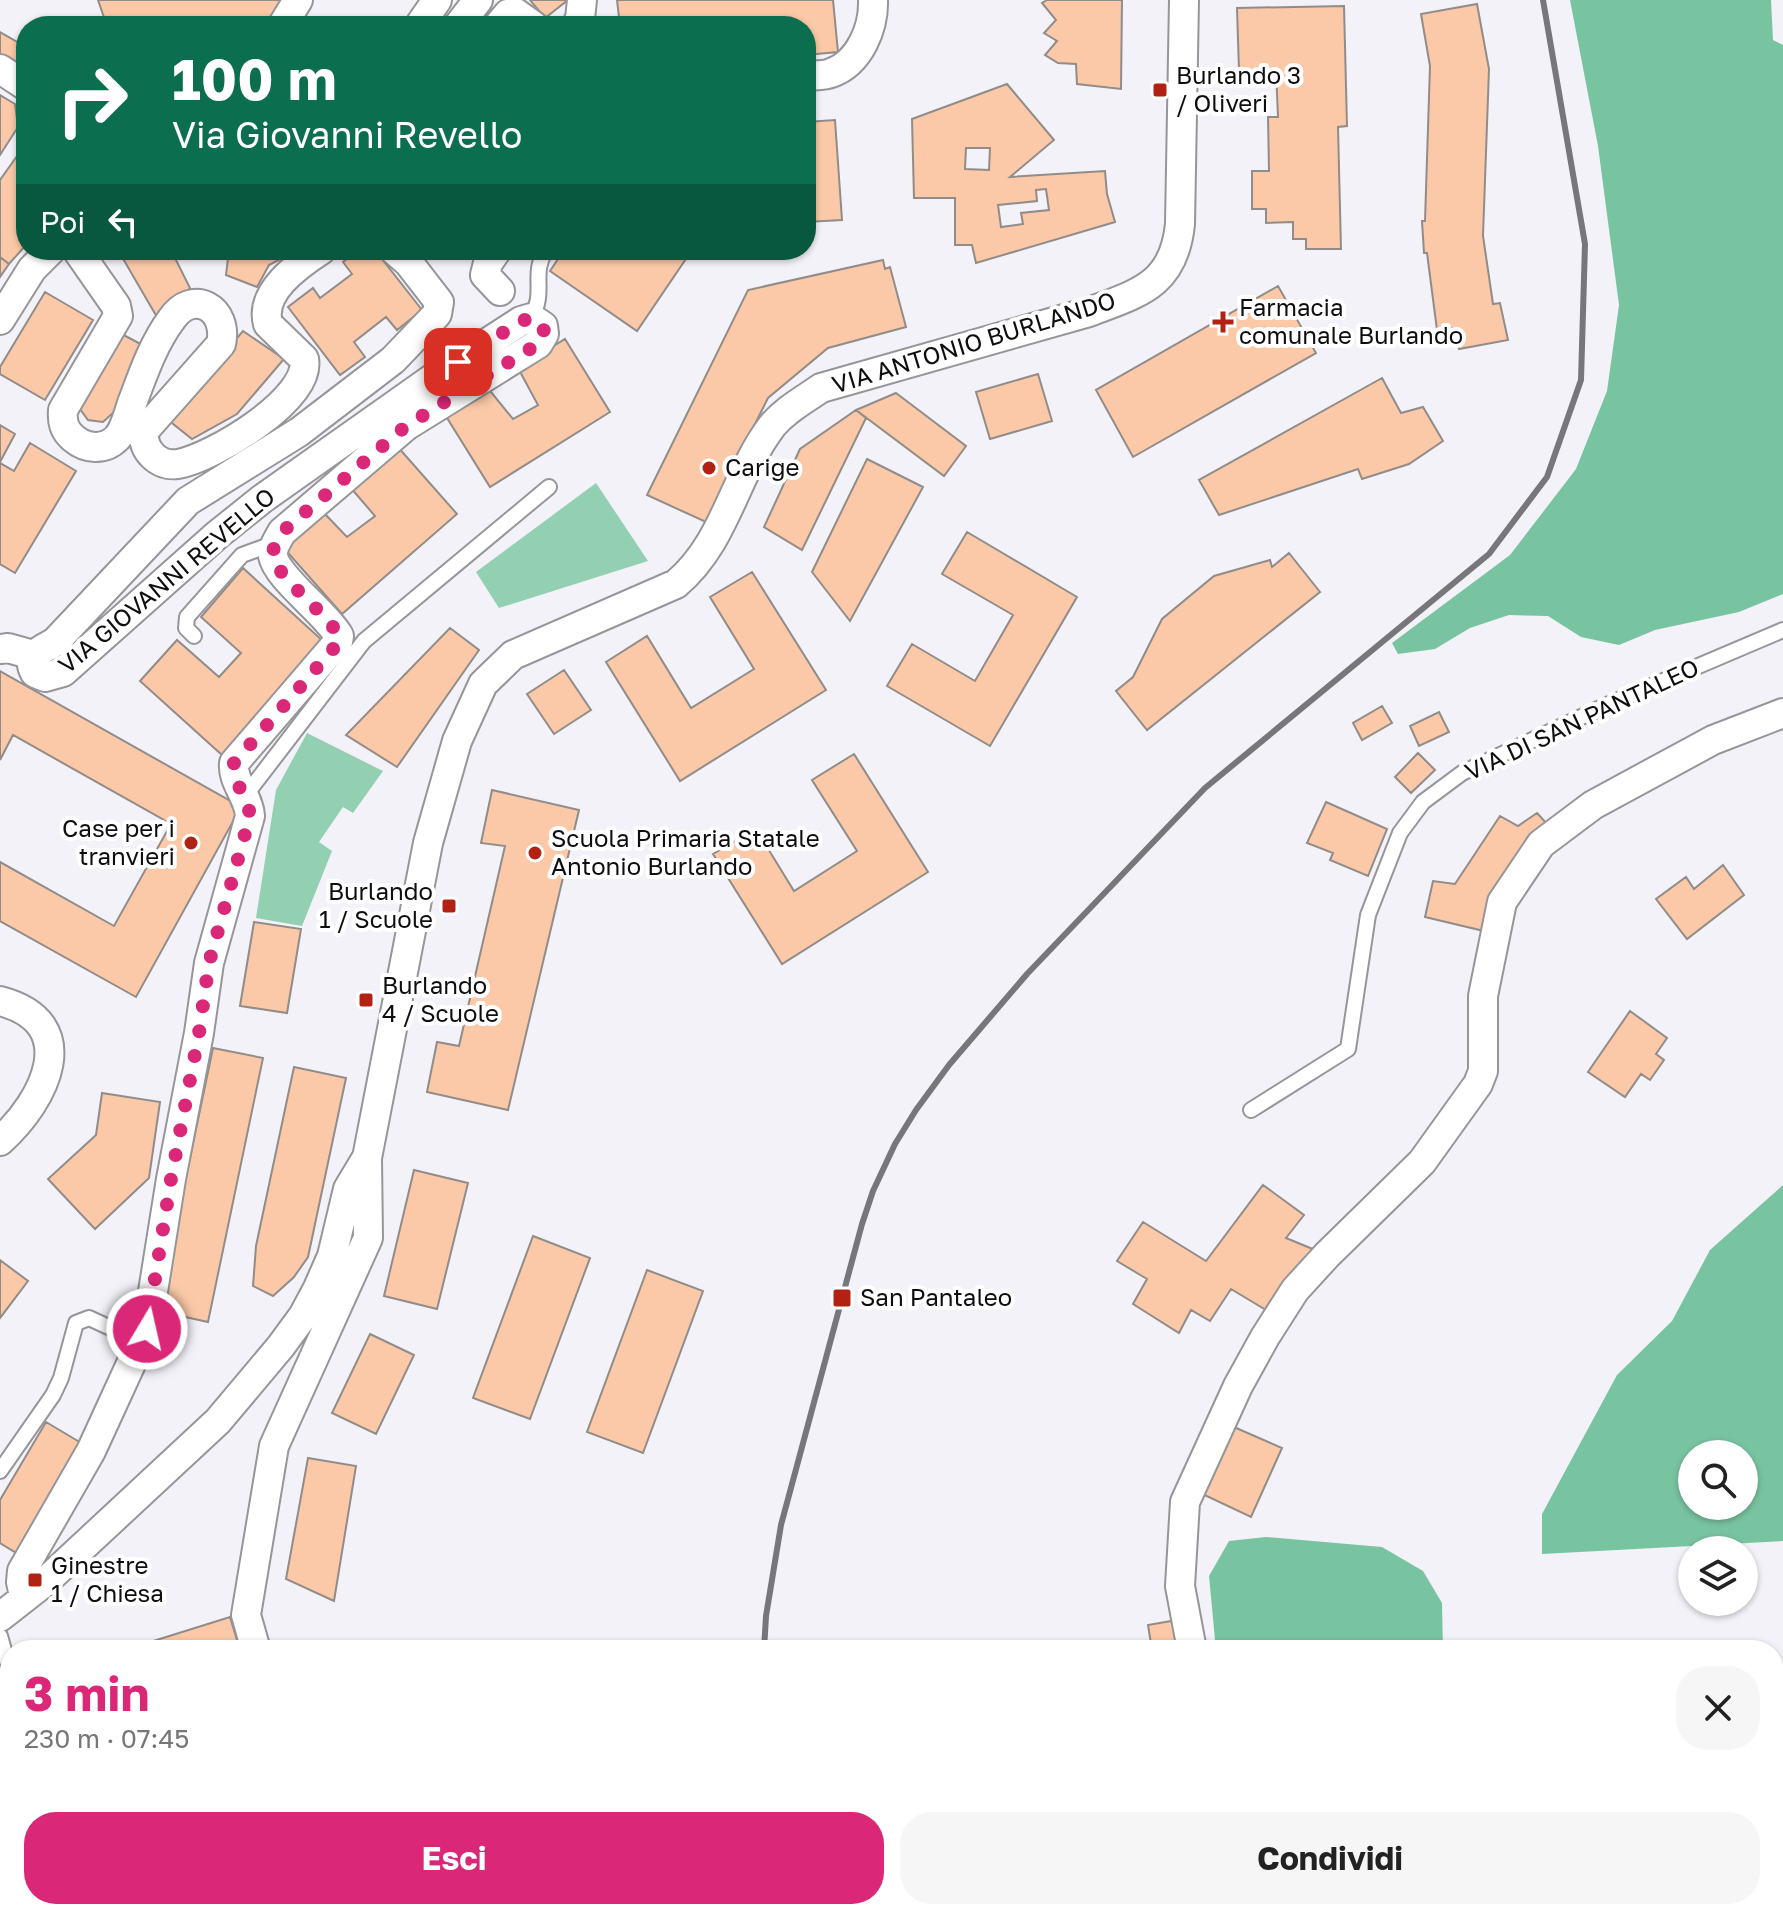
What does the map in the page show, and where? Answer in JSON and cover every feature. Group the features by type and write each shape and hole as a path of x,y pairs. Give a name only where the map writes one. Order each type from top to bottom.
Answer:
{"street":[{"path":"466,16 478,0"},
{"path":"816,75 831,73 848,62 862,45 872,24 873,0"},
{"name":"VIA ANTONIO BURLANDO","path":"253,1640 246,1615 274,1446 368,1238 367,1158 428,843 457,741 483,684 513,655 676,584 693,570 716,536 764,438 789,409 821,388 1089,312 1129,297 1167,270 1180,224 1184,0"},
{"path":"0,320 41,260"},
{"path":"84,260 116,306 118,316 63,410 64,427 86,445 104,446 121,432 145,369 162,334 180,309 188,304 202,304 221,322 221,344 144,431 144,445 148,452 161,461 176,464 229,442 280,406 298,385 304,372 304,359 268,324 267,310 279,285 307,260"},
{"name":"VIA GIOVANNI REVELLO","path":"245,796 234,775 236,759 334,648 339,636 332,624 281,571 273,556 275,543 282,532 406,426 542,340 543,326 537,319 521,321 436,376 262,499 63,672 50,677 35,673 33,655 55,642 188,501 299,432 393,360 418,336 437,314 439,302 406,260"},
{"path":"490,260 485,275 500,291"},
{"path":"0,649 8,648 33,655"},
{"path":"1190,1640 1180,1586 1185,1502 1238,1386 1295,1290 1422,1162 1478,1084 1483,1071 1483,996 1502,902 1541,844 1593,805 1713,740 1783,713"},
{"path":"24,1596 22,1571 84,1464 147,1329 209,963 249,821 250,812 245,796"},
{"path":"0,1001 22,1009 38,1021 47,1035 50,1049 48,1068 30,1108 16,1127 0,1141"},
{"path":"0,1617 46,1581 218,1421 281,1346 303,1316 318,1288 332,1256 348,1189 367,1158"}],"lane":[{"path":"531,318 540,299 539,260"},
{"path":"245,796 364,641 549,487"},
{"path":"194,636 186,628 187,617 235,560 249,550 275,543"},
{"name":"VIA DI SAN PANTALEO","path":"1251,1110 1348,1049 1368,915 1400,833 1423,802 1462,773 1609,704 1783,630"},
{"path":"0,1471 53,1395 61,1378 76,1323 89,1318 141,1342"}],"green space":[{"path":"1570,0 1771,0 1773,40 1783,45 1783,594 1739,612 1655,630 1619,645 1581,637 1548,616 1509,615 1470,628 1435,649 1398,654 1392,643 1510,555 1576,469 1607,391 1619,305 1598,146"},
{"path":"596,483 648,561 499,608 476,572"},
{"path":"307,733 383,771 353,813 343,807 319,842 332,851 302,926 256,918 276,790"},
{"path":"1783,1185 1783,1541 1758,1542 1758,1536 1678,1536 1678,1547 1542,1554 1542,1514 1617,1375 1672,1321 1710,1250"},
{"path":"1266,1537 1382,1547 1423,1571 1442,1603 1443,1640 1215,1640 1209,1576 1229,1541"}],"building":[{"path":"98,0 292,0 282,16 104,16"},
{"path":"530,0 568,0 548,16 543,16"},
{"path":"617,0 833,0 838,52 816,54 816,16 619,16"},
{"path":"1047,0 1122,0 1121,89 1077,84 1076,64 1058,63 1045,55 1057,41 1044,33 1056,20 1042,3"},
{"path":"1477,4 1489,69 1483,236 1493,304 1500,303 1508,340 1459,349 1454,328 1437,330 1427,253 1424,253 1422,221 1425,221 1430,66 1421,14"},
{"path":"1344,6 1347,126 1338,127 1341,249 1306,249 1306,239 1293,239 1293,222 1266,223 1266,209 1252,209 1252,171 1269,171 1268,117 1278,117 1276,70 1239,71 1237,8"},
{"path":"0,32 16,41 16,72 0,62"},
{"path":"1007,84 1054,140 1010,177 1105,171 1107,194 1115,222 976,263 972,245 955,245 955,198 914,198 912,119","holes":["966,148 990,148 989,170 965,169","1046,189 1049,210 1021,213 1023,224 1001,227 998,205 1037,201 1036,190"]},
{"path":"0,95 15,104 16,130 0,155"},
{"path":"835,120 842,220 816,221 816,121"},
{"path":"16,157 16,256 9,264 0,257 0,180"},
{"path":"0,257 9,264 0,277"},
{"path":"124,260 176,260 190,288 161,324"},
{"path":"228,260 279,260 269,265 257,287 226,275"},
{"path":"383,260 422,310 397,330 386,317 354,342 365,357 340,375 288,307 313,288 320,298 352,274 343,262"},
{"path":"557,260 685,260 637,331 550,271"},
{"path":"883,260 885,269 890,267 906,327 828,348 768,398 706,522 647,495 748,290"},
{"path":"1278,286 1316,353 1133,457 1096,390"},
{"path":"45,292 93,320 45,400 0,374 0,367"},
{"path":"243,331 284,359 237,414 192,439 167,419"},
{"path":"118,332 148,348 114,412 103,422 88,420 80,409 84,396"},
{"path":"565,339 610,412 490,487 444,413 487,387 513,419 538,405 518,368"},
{"path":"1038,374 1052,421 990,439 976,392"},
{"path":"1382,378 1401,413 1423,407 1443,441 1409,464 1362,479 1358,469 1219,515 1199,480"},
{"path":"896,393 966,446 944,476 856,410"},
{"path":"856,410 866,418 802,550 764,527 800,449"},
{"path":"0,425 15,434 0,462"},
{"path":"30,443 76,471 15,573 0,564 0,463 14,471"},
{"path":"397,446 457,514 342,614 282,546 322,511 347,537 375,516 350,487"},
{"path":"867,459 923,487 850,621 812,572"},
{"path":"967,532 1077,597 990,746 887,686 912,644 975,681 1013,615 942,574"},
{"path":"1289,553 1320,592 1147,730 1116,691 1133,677 1162,619 1214,576 1270,560 1272,567"},
{"path":"243,568 324,642 222,755 140,681 177,640 219,677 241,653 201,617"},
{"path":"752,572 826,690 680,781 606,662 647,636 691,708 754,669 710,597"},
{"path":"450,628 479,650 397,767 346,735"},
{"path":"564,670 591,710 554,734 527,694"},
{"name":"Case per i tranvieri","path":"0,671 241,807 136,997 0,921 0,862 114,926 171,824 13,735 0,760"},
{"path":"1382,706 1392,723 1362,740 1353,723"},
{"path":"1439,712 1449,732 1419,746 1410,726"},
{"path":"1418,753 1435,770 1411,793 1395,777"},
{"path":"854,754 928,872 782,964 713,854 756,829 794,891 857,851 812,780"},
{"path":"492,790 579,810 508,1110 427,1092 437,1042 459,1046 505,846 481,843"},
{"path":"1326,802 1387,829 1368,876 1330,860 1333,853 1307,843"},
{"path":"1537,813 1549,826 1484,931 1425,917 1433,881 1455,884 1500,816 1518,826"},
{"path":"1723,865 1744,895 1687,939 1656,899 1686,877 1694,889"},
{"path":"254,922 301,929 287,1013 240,1006"},
{"path":"1630,1011 1667,1038 1656,1054 1664,1060 1650,1080 1641,1074 1625,1097 1588,1072"},
{"path":"213,1048 263,1058 208,1322 158,1311"},
{"path":"294,1067 346,1078 308,1257 294,1277 273,1296 253,1286 256,1246"},
{"path":"102,1093 160,1102 149,1178 95,1229 48,1179 96,1135"},
{"path":"414,1170 468,1183 437,1309 384,1296"},
{"path":"1263,1185 1304,1215 1286,1238 1320,1252 1271,1313 1231,1289 1210,1321 1191,1310 1179,1333 1133,1304 1147,1279 1117,1261 1143,1222 1206,1261"},
{"path":"533,1236 590,1258 530,1419 473,1398"},
{"path":"0,1260 28,1281 0,1318"},
{"path":"647,1270 703,1291 643,1453 587,1432"},
{"path":"370,1334 414,1355 376,1434 332,1413"},
{"path":"46,1422 88,1447 23,1557 0,1543 0,1500"},
{"path":"1227,1424 1282,1448 1251,1517 1196,1491"},
{"path":"308,1458 356,1466 334,1601 286,1579"},
{"path":"230,1617 237,1640 157,1640"},
{"path":"1177,1620 1180,1640 1150,1640 1148,1625"}],"railway":[{"path":"765,1640 781,1525 862,1224 873,1191 895,1144 916,1110 949,1065 1027,974 1205,788 1489,554 1547,477 1581,380 1585,244 1543,0"}],"place":[{"name":"Burlando 3 / Oliveri","path":"1160,90"},
{"name":"Farmacia comunale Burlando","path":"1223,322"},
{"name":"Carige","path":"709,468"},
{"name":"Case per i tranvieri","path":"191,843"},
{"name":"Scuola Primaria Statale Antonio Burlando","path":"535,853"},
{"name":"Burlando 1 / Scuole","path":"449,906"},
{"name":"Burlando 4 / Scuole","path":"366,1000"},
{"name":"San Pantaleo","path":"842,1298"},
{"name":"Ginestre 1 / Chiesa","path":"35,1580"}],"route":[{"path":"147,1329 209,963 250,816 248,802 234,775 234,763 334,648 339,636 332,624 281,571 273,556 275,543 282,532 406,426 538,344 544,334 543,326 537,319 521,321 458,362"}]}
